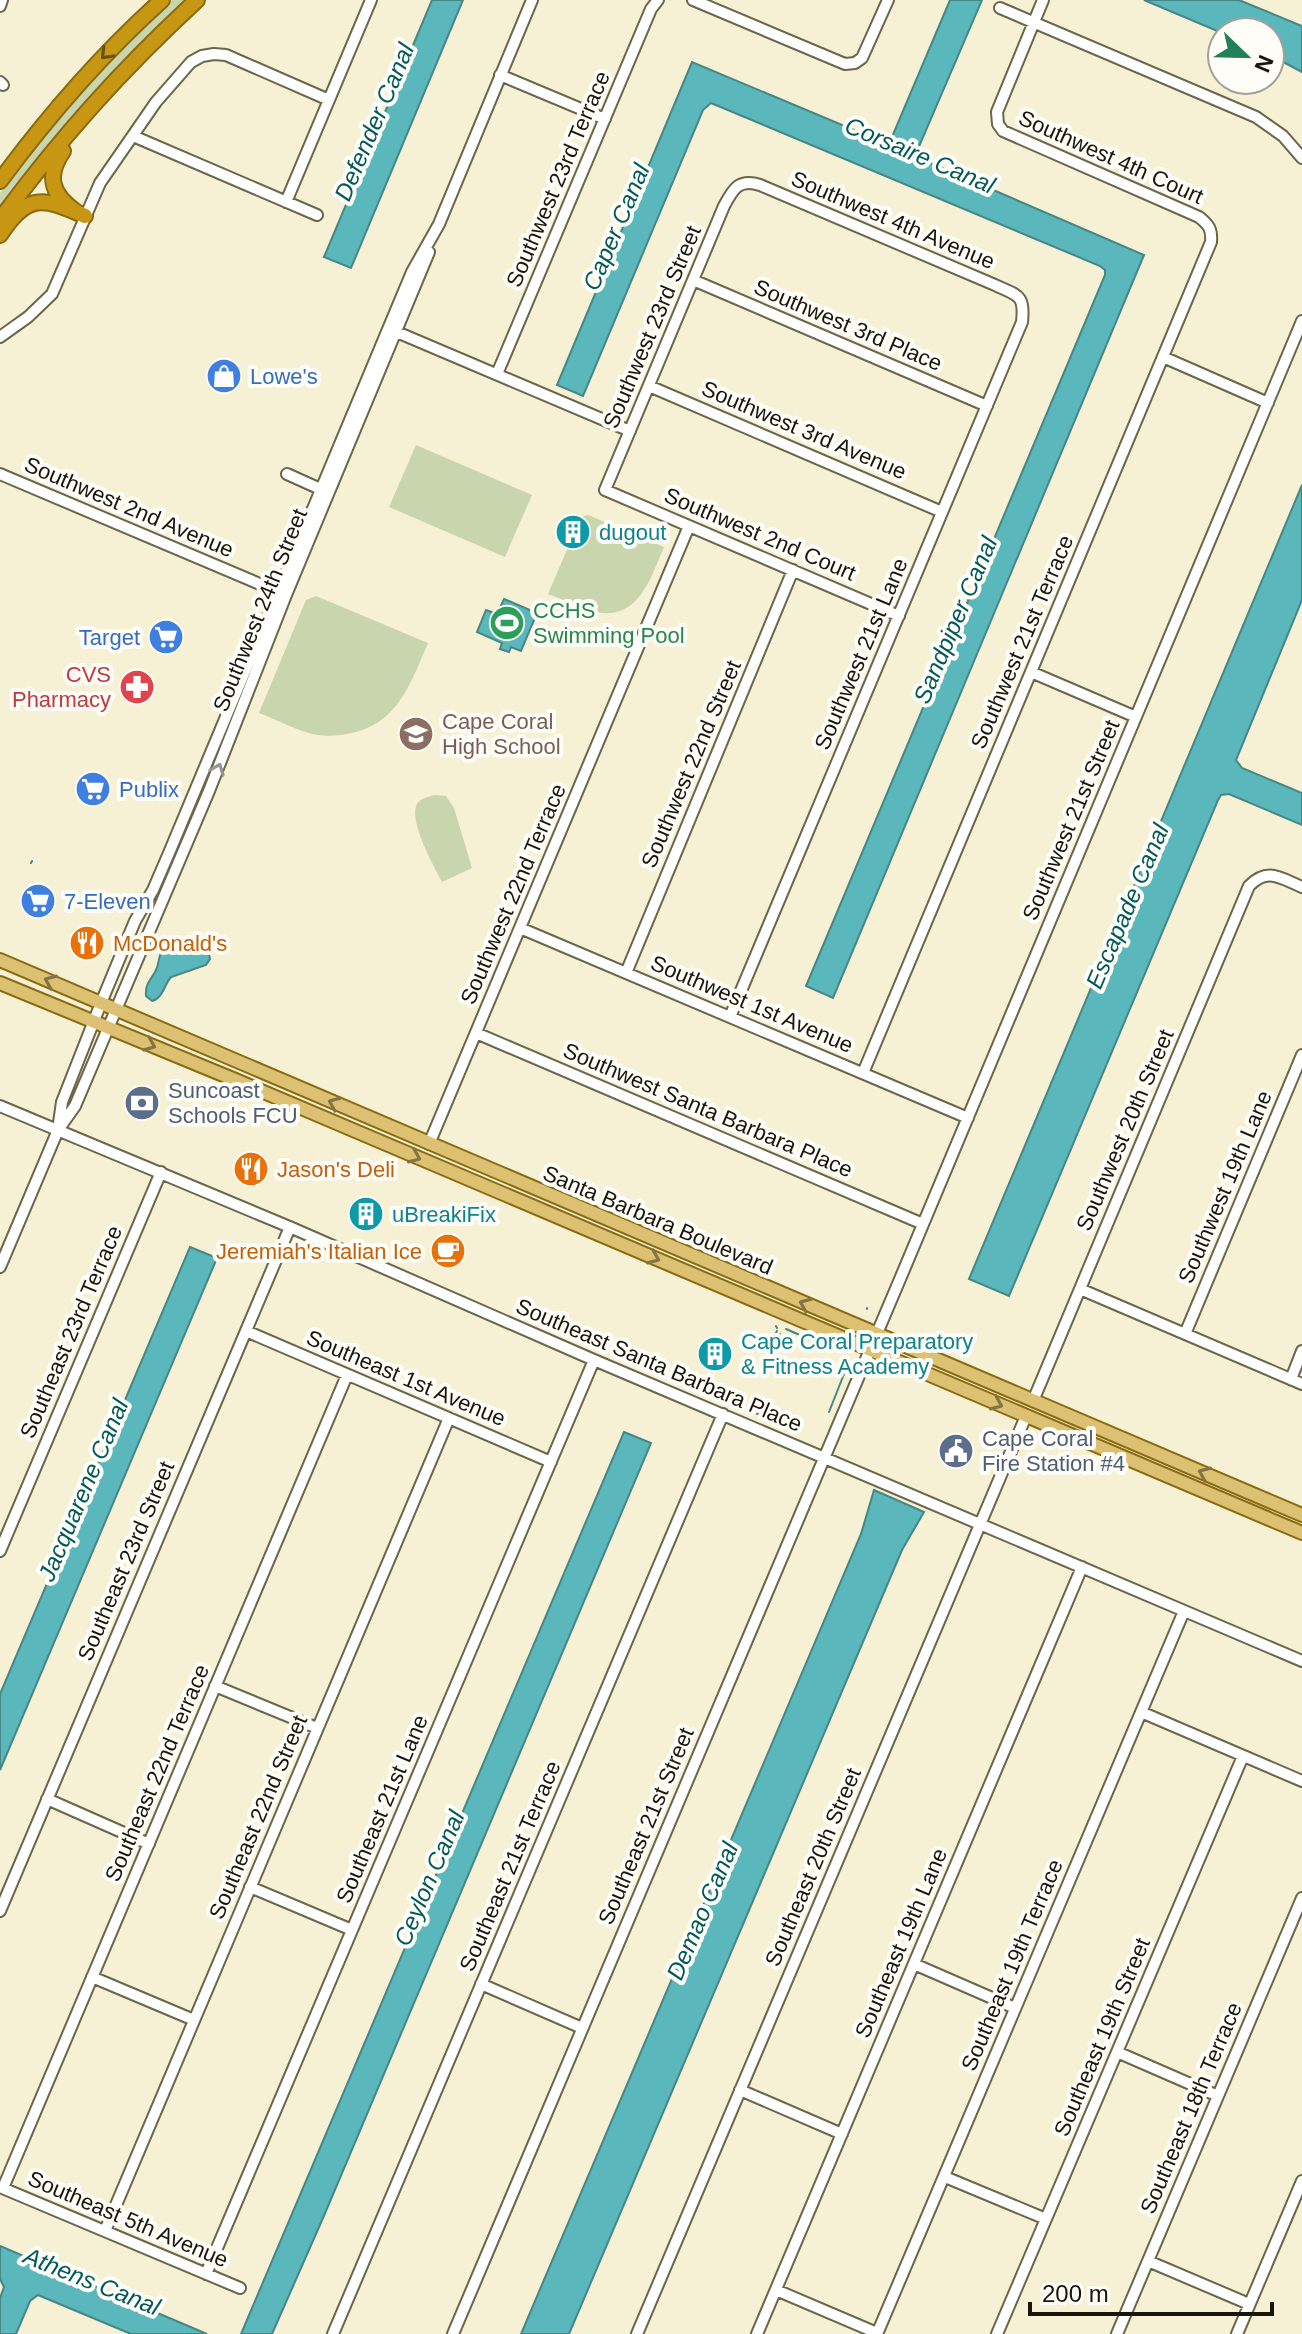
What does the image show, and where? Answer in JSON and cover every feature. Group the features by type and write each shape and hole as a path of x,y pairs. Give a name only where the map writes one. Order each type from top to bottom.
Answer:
{"highway":[{"path":"0,181 91,71 162,0"},
{"path":"80,214 62,202 52,172 54,164 105,101 185,20 199,0"},
{"path":"0,220 68,131 148,46 199,0"},
{"path":"0,169 4,163 15,161"},
{"path":"0,235 21,208 34,203 49,203 80,214"}],"main road":[{"name":"Santa Barbara Boulevard","path":"0,960 1302,1515"},
{"name":"Santa Barbara Boulevard","path":"0,983 1302,1533"},
{"path":"1220,1498 1248,1502 1302,1525"}],"street":[{"path":"0,6 2,0"},
{"path":"286,202 371,0"},
{"name":"Southwest 24th Street","path":"58,1130 62,1102 93,1022 282,593 393,330 412,272 439,224 532,0"},
{"name":"Southwest 23rd Terrace","path":"497,374 651,9 658,0"},
{"path":"693,0 845,64 862,58 888,0"},
{"path":"1034,22 1043,0"},
{"path":"1000,8 1256,117 1283,136 1302,158"},
{"name":"Southwest 4th Court","path":"1034,22 997,112 998,124 1003,131 1199,217 1208,225"},
{"path":"0,337 28,317 52,294 80,214 156,102 191,62 202,56 226,55 329,100"},
{"path":"500,75 605,119"},
{"path":"133,136 317,215"},
{"name":"Southwest 23rd Street","path":"605,490 724,206 733,188 740,183"},
{"name":"Southwest 4th Avenue","path":"740,183 760,185 995,285 1019,297 1024,305"},
{"name":"Southwest 21st Terrace","path":"863,1073 1211,242 1212,233 1208,225"},
{"name":"Southwest 3rd Place","path":"693,280 987,406"},
{"name":"Southwest 21st Lane","path":"730,1017 1022,322 1024,305"},
{"name":"Southwest 21st Street","path":"877,1334 1302,321"},
{"path":"393,330 630,431"},
{"path":"1163,357 1268,403"},
{"name":"Southwest 3rd Avenue","path":"649,386 942,512"},
{"name":"Southwest 2nd Avenue","path":"0,474 282,593"},
{"path":"287,474 325,491"},
{"name":"Southwest 2nd Court","path":"605,490 899,616"},
{"name":"Southwest 22nd Terrace","path":"429,1144 689,526"},
{"name":"Southwest 22nd Street","path":"626,973 793,570"},
{"name":"Southwest 24th Street","path":"58,1130 75,1106 209,791 282,593"},
{"path":"1031,672 1136,717"},
{"name":"Southwest 20th Street","path":"1033,1401 1249,886 1258,877 1267,874 1302,887"},
{"path":"137,962 152,919 151,907 146,902"},
{"name":"Southwest 1st Avenue","path":"520,928 968,1118"},
{"name":"Southwest Santa Barbara Place","path":"476,1033 923,1224"},
{"name":"Southwest 19th Lane","path":"1185,1334 1302,1055"},
{"name":"Southeast Santa Barbara Place","path":"0,1106 161,1172 1302,1661"},
{"path":"0,1267 58,1130"},
{"name":"Southeast 23rd Terrace","path":"0,1551 161,1172"},
{"name":"Southeast 23rd Street","path":"0,1911 290,1227"},
{"path":"1080,1289 1302,1384"},
{"name":"Southeast 1st Avenue","path":"246,1331 551,1462"},
{"name":"Southeast 21st Street","path":"453,2334 877,1334"},
{"path":"1291,1379 1302,1351"},
{"name":"Southeast 21st Lane","path":"206,2274 594,1360"},
{"name":"Southeast 22nd Terrace","path":"1,2187 347,1375"},
{"name":"Southeast 21st Terrace","path":"333,2334 723,1414"},
{"name":"Southeast 20th Street","path":"637,2334 1026,1416"},
{"name":"Southeast 22nd Street","path":"105,2231 449,1418"},
{"name":"Southeast 19th Lane","path":"757,2334 1082,1567"},
{"name":"Southeast 19th Terrace","path":"877,2333 1184,1611"},
{"path":"215,1686 317,1728"},
{"path":"1141,1712 1302,1781"},
{"name":"Southeast 19th Street","path":"997,2334 1243,1756"},
{"path":"47,1799 149,1844"},
{"path":"250,1887 352,1930"},
{"name":"Southeast 18th Terrace","path":"1117,2334 1302,1898"},
{"path":"914,1964 1015,2008"},
{"path":"92,1977 194,2020"},
{"path":"481,1984 582,2028"},
{"path":"1117,2052 1218,2096"},
{"path":"740,2090 842,2134"},
{"path":"945,2177 1046,2219"},
{"path":"1237,2334 1302,2181"},
{"name":"Southeast 5th Avenue","path":"1,2187 240,2288"},
{"path":"1148,2261 1249,2304"},
{"path":"776,2290 877,2333"}],"green space":[{"path":"172,0 186,0 87,99 0,209 0,193 54,123 102,69"},
{"path":"416,445 532,495 505,557 389,507"},
{"path":"588,515 664,547 636,601 616,612 589,610 548,594 581,517"},
{"path":"316,596 428,643 402,697 383,719 371,727 337,735 318,735 259,713 306,600"},
{"path":"434,795 446,796 454,808 472,868 442,882 423,843 415,812 417,804"}],"water":[{"path":"432,0 463,0 351,268 324,257"},
{"path":"950,0 982,0 917,151 919,158 1144,255 833,998 806,986 1105,270 711,103 703,110 583,396 557,385 692,62 885,143 892,137"},
{"path":"1144,0 1239,0 1278,16 1206,16 1206,26"},
{"path":"1286,19 1302,26 1302,72 1286,64"},
{"name":"Escapade Canal","path":"1302,485 1302,600 1236,760 1242,768 1302,793 1302,825 1229,794 1221,795 1009,1296 969,1279"},
{"path":"504,599 537,613 521,651 511,647 509,652 500,649 502,643 477,632 486,610 497,614"},
{"path":"170,943 200,949 209,954 210,959 206,965 171,977 161,994 152,1001 146,996 147,986 161,952"},
{"path":"190,1247 217,1258 0,1770 0,1694"},
{"path":"624,1432 651,1443 323,2218 272,2334 241,2334"},
{"name":"Demao Canal","path":"874,1490 924,1512 902,1550 569,2334 521,2334 861,1534"},
{"path":"0,2246 207,2334 131,2334 38,2295 30,2301 16,2334 0,2334 0,2298 4,2287 0,2279"}],"waterway":[{"path":"786,1329 825,1346"},
{"path":"778,1338 780,1334"},
{"path":"829,1412 844,1374"}],"place":[{"name":"Lowe's","path":"224,376"},
{"name":"dugout","path":"573,532"},
{"name":"CCHS Swimming Pool","path":"507,623"},
{"name":"Target","path":"166,637"},
{"name":"CVS Pharmacy","path":"137,687"},
{"name":"Cape Coral High School","path":"416,734"},
{"name":"Publix","path":"93,789"},
{"name":"7-Eleven","path":"38,901"},
{"name":"McDonald's","path":"87,943"},
{"name":"Suncoast Schools FCU","path":"142,1103"},
{"name":"Jason's Deli","path":"251,1169"},
{"name":"uBreakiFix","path":"366,1214"},
{"name":"Jeremiah's Italian Ice","path":"448,1251"},
{"name":"Cape Coral Preparatory & Fitness Academy","path":"715,1354"},
{"name":"Cape Coral Fire Station #4","path":"956,1451"}],"water label":[{"name":"Defender Canal","path":"374,122"},
{"name":"Corsaire Canal","path":"920,155"},
{"name":"Caper Canal","path":"616,227"},
{"name":"Sandpiper Canal","path":"955,620"},
{"name":"Jacquarene Canal","path":"83,1490"},
{"name":"Ceylon Canal","path":"429,1878"},
{"name":"Athens Canal","path":"92,2281"}]}
